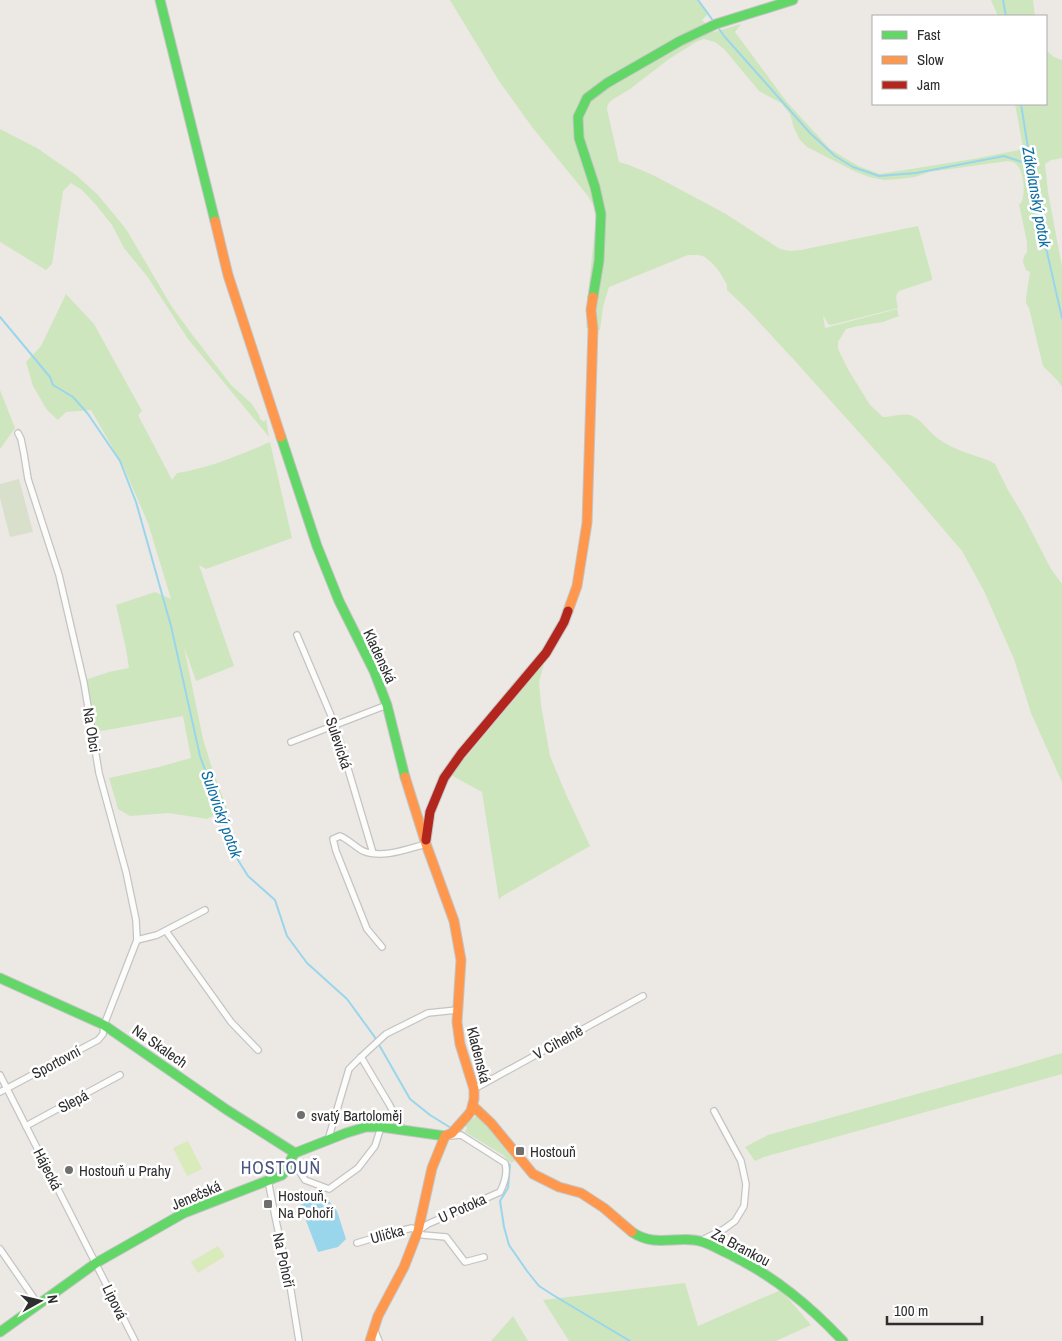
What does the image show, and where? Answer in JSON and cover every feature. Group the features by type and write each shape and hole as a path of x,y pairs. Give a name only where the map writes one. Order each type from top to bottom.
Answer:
{"street":[{"name":"Kladenská","path":"160,0 228,275 316,546 339,601 374,671 387,705 407,786 454,921 461,960 457,1010 460,1044 474,1089 474,1102 468,1115 452,1133 445,1136 432,1168 418,1231 404,1267 378,1316 370,1341"},
{"name":"Kladenská","path":"426,844 430,812 444,778 466,748 546,653 564,622 571,605 581,567 587,523 593,329 591,310 599,260 601,214 580,138 578,117 587,98 607,83 680,41 716,24 793,0"},
{"name":"Na Obci","path":"18,434 24,454 28,479 54,558 84,683 99,772 126,872 136,920 137,940 104,1025"},
{"name":"Sulevická","path":"297,635 335,725 373,853"},
{"path":"291,742 387,705"},
{"path":"382,947 367,929 333,839 340,836 366,852 384,854 426,844"},
{"path":"137,940 157,935 205,910"},
{"path":"166,931 232,1022 258,1050"},
{"name":"Na Skalech","path":"0,978 104,1025 293,1156"},
{"name":"V Cihelně","path":"474,1089 642,996"},
{"path":"328,1140 349,1069 360,1057 386,1034 428,1013 457,1010"},
{"name":"Sportovní","path":"0,1092 98,1040 103,1034 104,1025"},
{"path":"360,1057 403,1130"},
{"name":"Hájecká","path":"0,1075 96,1263"},
{"name":"Slepá","path":"26,1126 120,1076"},
{"name":"Za Brankou","path":"473,1106 491,1123 533,1174 560,1188 580,1193 608,1211 631,1232 642,1237 657,1241 700,1241 752,1266 808,1306 843,1341"},
{"path":"700,1241 735,1221 744,1206 746,1184 741,1161 714,1111"},
{"path":"381,1126 375,1146 358,1168 329,1189 305,1180 293,1156 304,1148 346,1133 366,1127 381,1126 445,1136"},
{"name":"U Potoka","path":"418,1231 428,1224 500,1192 504,1183 507,1170 505,1163 461,1135 445,1136"},
{"name":"Jenečská","path":"0,1332 96,1263 140,1238 184,1214 282,1175 293,1156"},
{"name":"Na Pohoří","path":"268,1180 290,1285 299,1341"},
{"name":"Ulička","path":"357,1243 412,1228 418,1231"},
{"path":"418,1231 423,1235 446,1237 465,1262 484,1257"},
{"path":"0,1249 38,1304"},
{"name":"Lipová","path":"96,1263 134,1341"},
{"path":"374,1329 379,1341"}],"green space":[{"path":"450,0 698,0 709,13 702,20 714,32 741,24 735,32 786,101 830,149 858,166 880,174 1019,150 1023,147 1015,105 1047,105 1047,51 1054,57 1062,60 1062,158 1051,160 1045,164 1048,192 1062,267 1062,387 1043,366 1029,308 1026,303 1030,272 1026,270 1023,262 1027,252 1027,242 1019,204 1023,199 1023,183 1019,167 1015,163 1008,161 929,172 915,177 898,179 884,180 869,177 807,147 800,140 790,114 781,103 759,91 724,49 715,42 704,39 669,59 630,89 612,100 608,104 607,109 619,162 653,175 726,214 780,249 790,251 801,250 918,226 932,280 899,291 896,297 898,308 831,325 828,324 823,315 825,328 897,309 899,316 883,322 846,329 838,342 838,349 849,371 870,405 883,417 910,415 946,444 995,464 1051,569 1062,584 1062,782 1031,713 1014,659 984,591 962,551 795,361 727,290 727,285 713,264 705,257 688,255 609,287 603,307 600,330 586,328 596,218 593,205 499,81"},
{"path":"991,0 1033,0 1035,15 998,15"},
{"path":"0,129 37,148 76,175 98,195 126,229 172,307 191,333 231,385 251,403 260,419 264,422 266,419 269,437 188,339 147,276 124,248 112,225 82,190 71,183 63,191 52,264 46,270 0,242"},
{"path":"66,294 94,324 142,411 138,415 172,480 177,473 213,464 270,442 292,538 206,569 199,565 234,666 196,681 184,647 203,739 227,809 207,819 169,813 130,816 118,809 109,778 191,758 183,716 96,732 85,680 129,668 116,605 155,592 171,599 148,523 124,468 91,410 66,412 58,420 47,410 33,386 26,362 41,346"},
{"path":"0,390 15,428 0,449"},
{"path":"19,479 33,532 10,537 0,498 0,484"},
{"path":"544,664 539,682 550,756 590,846 501,897 499,900 482,792 451,775"},
{"path":"1062,1053 1062,1074 755,1161 745,1147 768,1135"},
{"path":"478,1115 489,1125 515,1161 511,1163 503,1155 465,1132 467,1128 465,1124"},
{"path":"188,1141 202,1169 187,1176 173,1148"},
{"path":"218,1246 225,1256 198,1273 191,1262"},
{"path":"685,1283 698,1326 781,1290 811,1325 776,1341 569,1341 543,1300"},
{"path":"513,1316 528,1341 491,1341"}],"water":[{"path":"324,1195 337,1211 346,1239 338,1247 318,1252 300,1205"}],"waterway":[{"path":"698,0 714,22"},
{"name":"Zákolanský potok","path":"1003,0 1006,15"},
{"path":"717,26 810,133 835,156 853,167 879,176 916,173 1004,156 1022,162 1032,170"},
{"name":"Zákolanský potok","path":"1021,105 1039,217 1062,318"},
{"name":"Sulovický potok","path":"0,317 50,377 53,385 73,397 88,414 120,461 136,502 171,626 200,756 238,860 248,876 275,900 287,936 307,963 347,999 374,1036 410,1099 430,1115 451,1128"},
{"name":"Sulovický potok","path":"458,1130 471,1138"},
{"name":"Sulovický potok","path":"508,1164 510,1165 508,1188 500,1201 509,1245 539,1286 630,1341"}],"traffic: fast":[{"path":"160,0 215,221"},
{"path":"593,297 599,261 601,214 595,187 579,138 578,117 587,98 607,83 680,41 716,24 793,0"},
{"path":"281,437 317,546 339,601 374,671 387,705 405,777"},
{"path":"0,978 104,1025 227,1110 295,1153"},
{"path":"0,1332 96,1263 184,1213 282,1175 295,1153 366,1127 381,1127 445,1136"},
{"path":"632,1232 650,1240 685,1239 703,1242 731,1255 777,1282 817,1315 843,1341"}],"traffic: slow":[{"path":"215,221 228,275 281,437"},
{"path":"568,611 577,586 587,523 593,329 591,310 593,297"},
{"path":"405,777 426,844 454,921 461,960 457,1022 460,1044 474,1089 474,1099 468,1115 452,1133 445,1136"},
{"path":"473,1106 491,1123 533,1174 559,1187 581,1193 604,1208 632,1232"},
{"path":"370,1341 378,1316 404,1267 418,1231 432,1168 445,1136"}],"traffic: jam":[{"path":"426,840 430,812 444,778 461,754 546,653 564,622 568,611"}],"place":[{"name":"svatý Bartoloměj","path":"301,1115"},
{"name":"Hostouň","path":"520,1151"},
{"name":"Hostouň u Prahy","path":"69,1170"},
{"name":"Hostouň, Na Pohoří","path":"268,1204"}],"district":[{"name":"HOSTOUŇ","path":"281,1167"}]}
